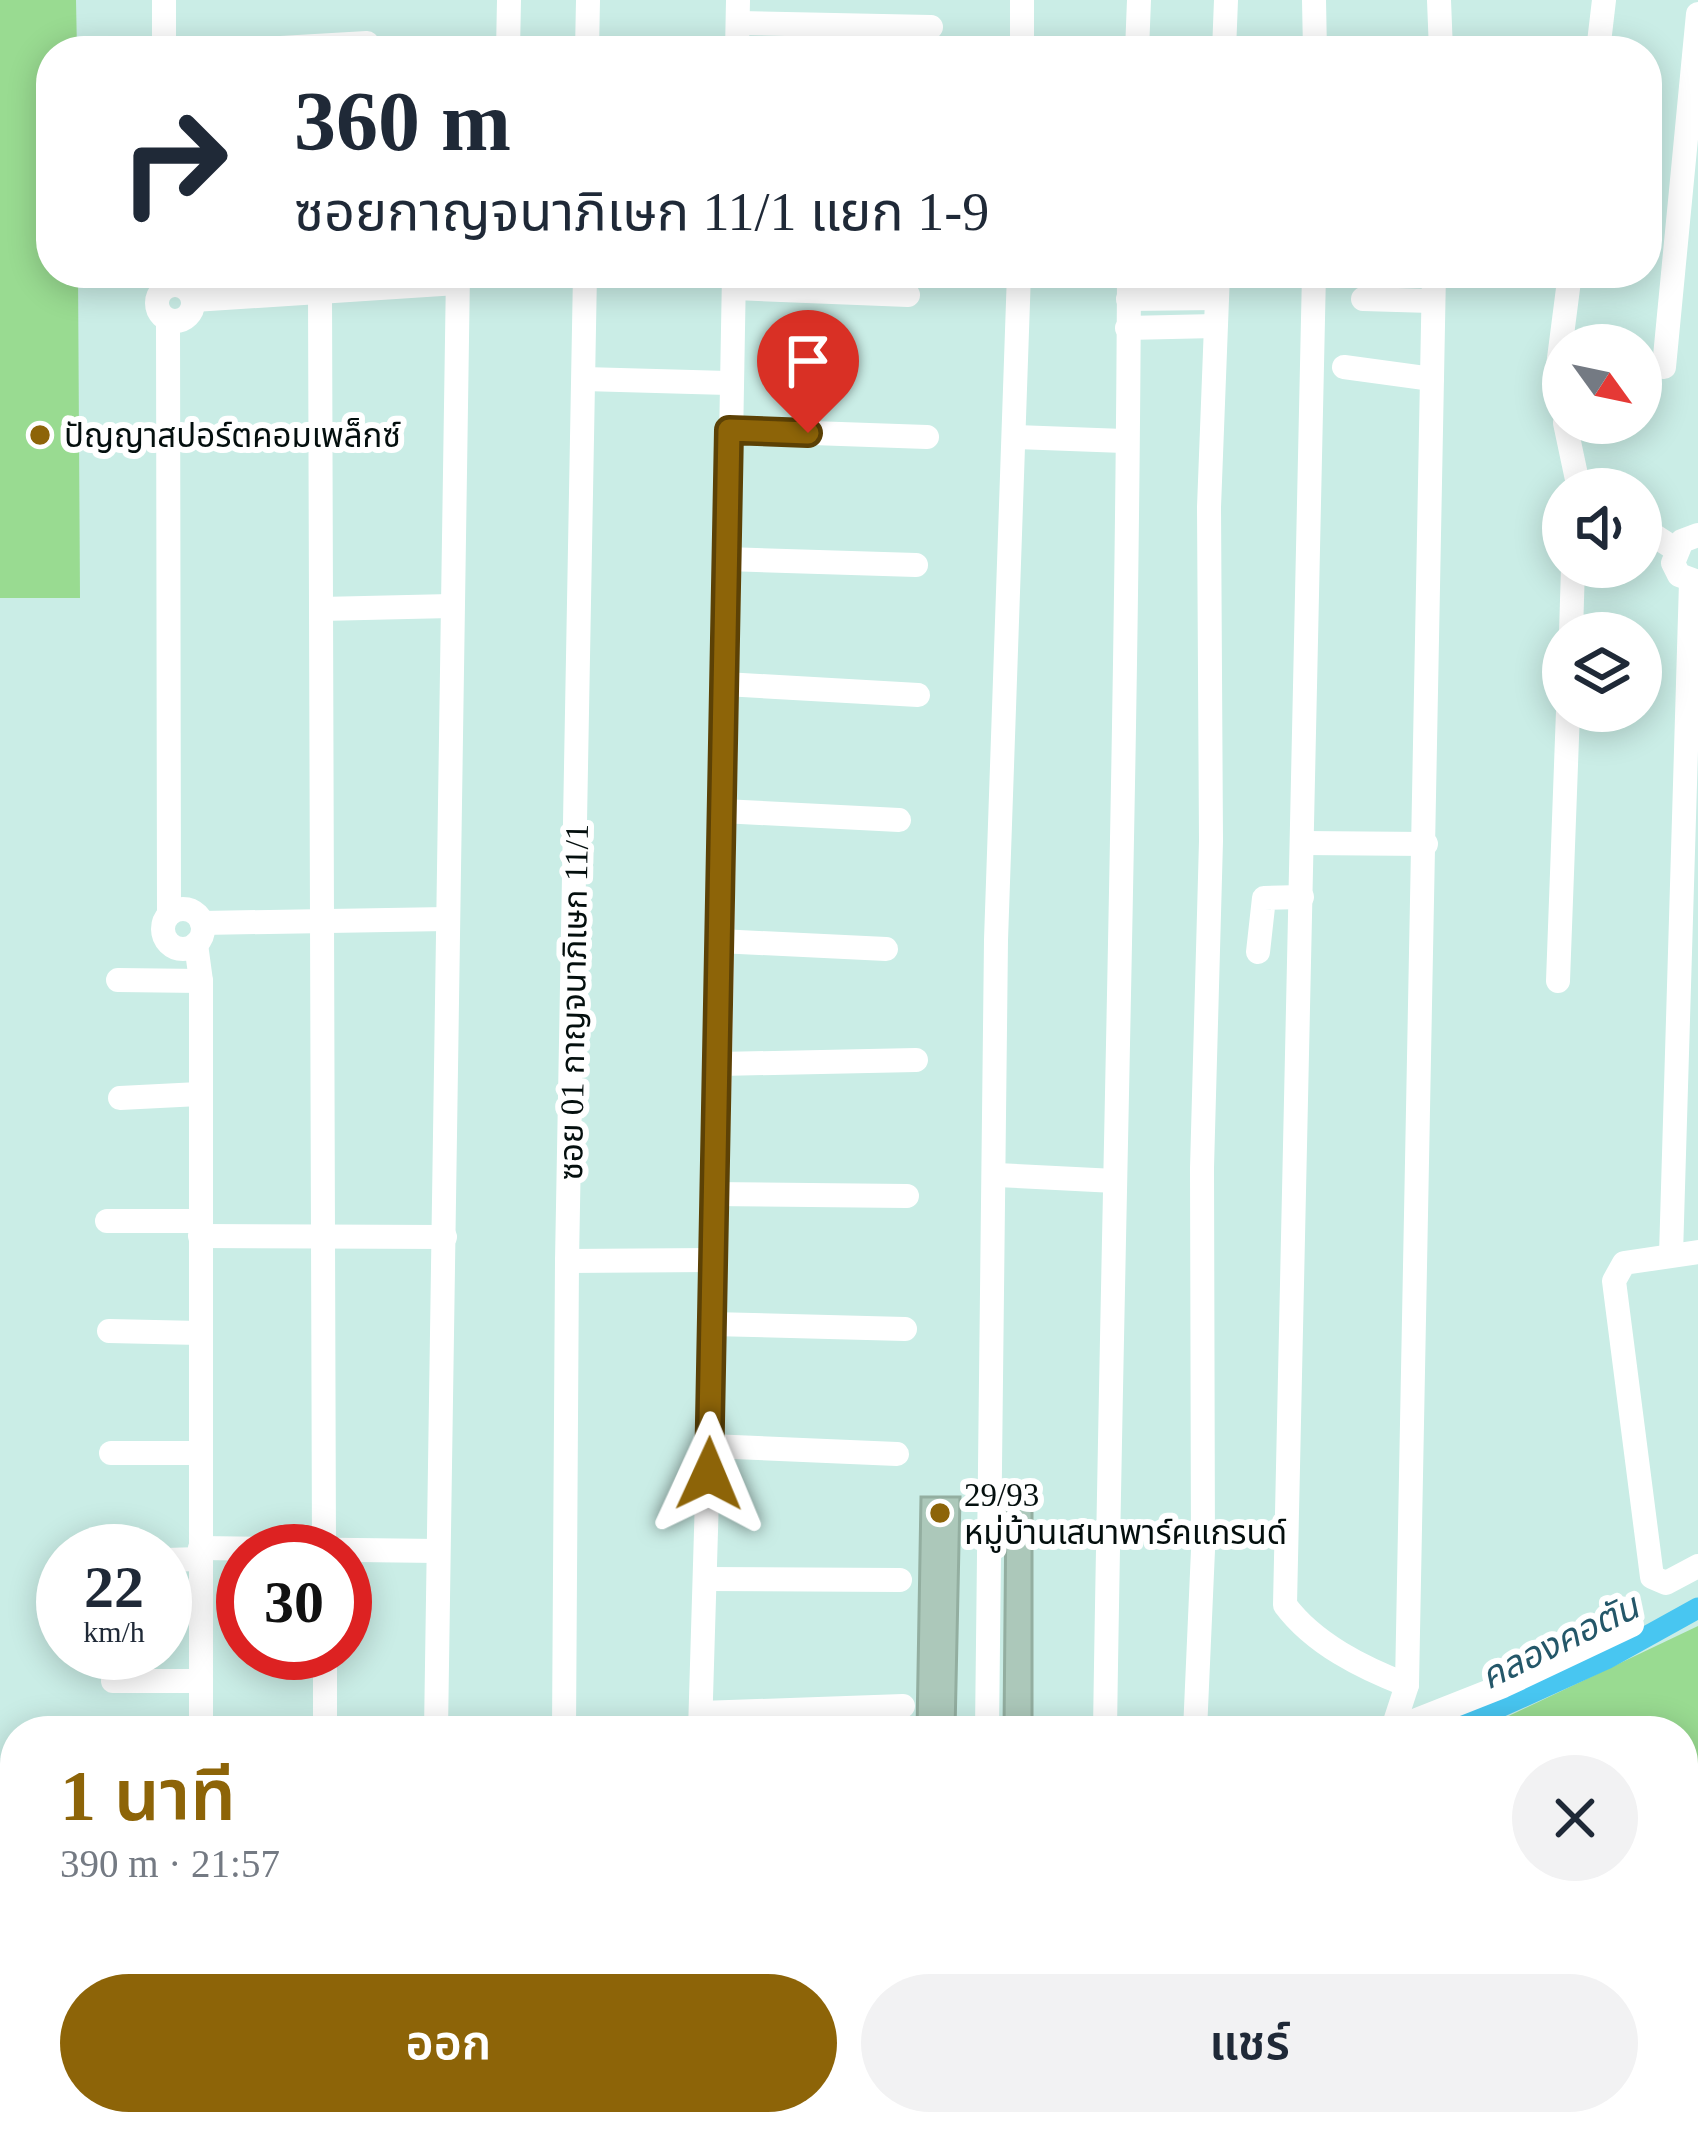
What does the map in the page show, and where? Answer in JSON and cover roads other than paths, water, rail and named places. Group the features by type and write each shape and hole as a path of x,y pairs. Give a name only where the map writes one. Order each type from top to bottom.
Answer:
{"street":[{"path":"164,0 164,36"},
{"path":"508,36 509,0"},
{"path":"587,36 588,0"},
{"path":"1022,0 1022,36"},
{"path":"1138,36 1139,0"},
{"path":"1225,36 1226,0"},
{"path":"1314,0 1315,36"},
{"path":"1439,0 1441,36"},
{"path":"1600,36 1604,0"},
{"path":"738,11 932,27"},
{"path":"1664,367 1693,127 1698,14"},
{"path":"163,288 157,298 168,320 169,914 184,908 199,934 201,982 200,1716"},
{"path":"186,288 194,300"},
{"path":"194,300 359,288"},
{"path":"436,1716 457,288"},
{"name":"ซอย 01 กาญจนาภิเษก 11/1","path":"564,1716 567,1261 585,288"},
{"path":"700,1716 710,1446 712,1194 720,1064 728,383 734,288"},
{"path":"821,288 908,295"},
{"path":"987,1716 987,1456 997,1175 996,940 1018,288"},
{"path":"1106,1716 1129,675 1124,441 1128,288"},
{"path":"1128,299 1198,288"},
{"path":"1196,1716 1203,1550 1202,1168 1211,841 1208,507 1217,288"},
{"path":"1314,288 1285,1605 1310,1632 1365,1669 1406,1685"},
{"path":"1396,1716 1406,1685 1426,844 1433,288"},
{"path":"1563,324 1568,288"},
{"path":"320,292 325,1524"},
{"path":"1363,299 1432,301"},
{"path":"168,320 189,315 194,300"},
{"path":"1126,328 1216,326"},
{"path":"1344,367 1432,379"},
{"path":"584,380 728,383"},
{"path":"729,430 926,437"},
{"path":"1016,437 1124,441"},
{"path":"1671,1255 1694,582 1673,562 1687,542"},
{"path":"726,559 916,565"},
{"path":"321,609 451,606"},
{"path":"725,684 918,695"},
{"path":"1558,981 1567,732"},
{"path":"722,811 898,820"},
{"path":"1303,843 1426,844"},
{"path":"1258,952 1264,898 1301,897"},
{"path":"199,934 447,919"},
{"path":"719,941 886,949"},
{"path":"118,980 201,982"},
{"path":"720,1064 916,1060"},
{"path":"120,1098 200,1094"},
{"path":"997,1175 1115,1181"},
{"path":"712,1194 907,1196"},
{"path":"107,1221 323,1240 445,1237"},
{"path":"1698,1252 1624,1263 1614,1281 1652,1577 1666,1583 1698,1566"},
{"path":"567,1261 711,1260"},
{"path":"711,1324 905,1329"},
{"path":"110,1331 200,1333"},
{"path":"710,1446 897,1454"},
{"path":"111,1453 200,1453"},
{"path":"372,1550 438,1551"},
{"path":"192,1555 216,1553"},
{"path":"705,1580 900,1580"},
{"path":"1427,1716 1632,1625"},
{"path":"325,1680 325,1716"},
{"path":"113,1681 200,1681"},
{"path":"776,1716 903,1706"}],"waterway":[{"name":"คลองคอตัน","path":"1480,1716 1606,1659 1698,1608"}],"place":[{"name":"ปัญญาสปอร์ตคอมเพล็กซ์","path":"40,435"},
{"name":"29/93 หมู่บ้านเสนาพาร์คแกรนด์","path":"940,1513"}]}
